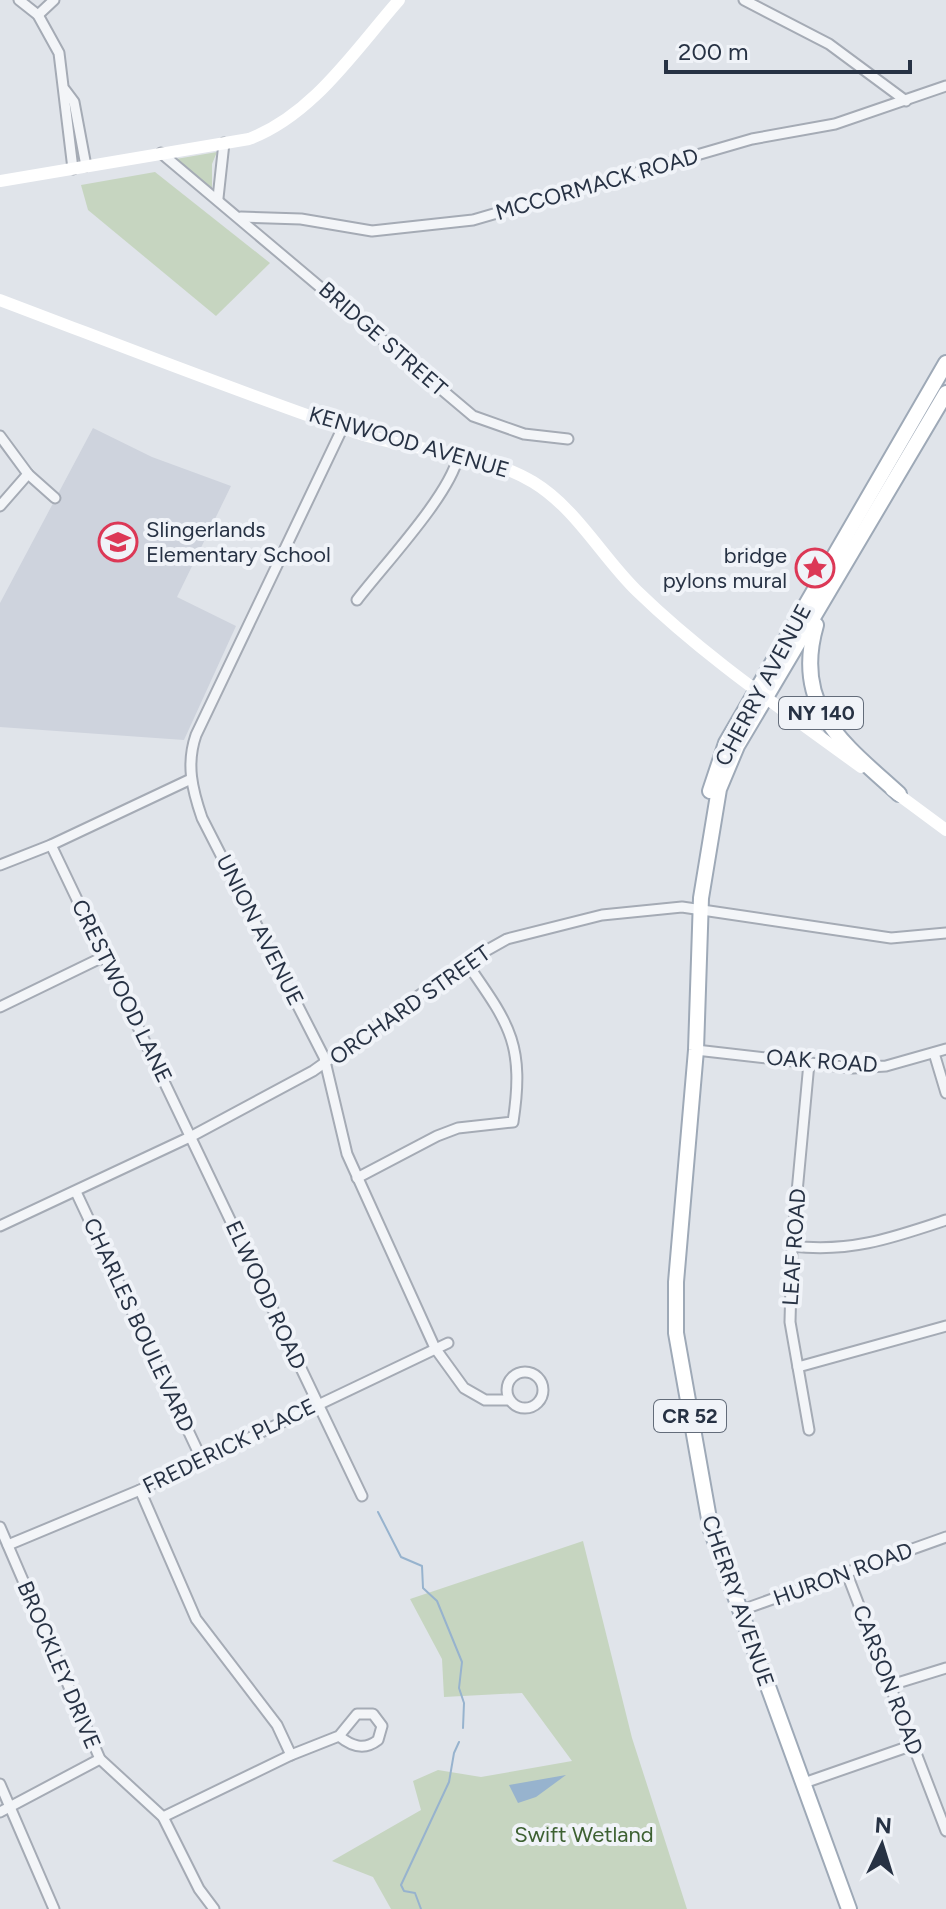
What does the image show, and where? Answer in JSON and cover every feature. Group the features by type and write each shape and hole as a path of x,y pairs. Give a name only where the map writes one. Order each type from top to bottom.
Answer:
{"main road":[{"path":"0,181 224,143 265,133 299,111 399,0"},
{"name":"KENWOOD AVENUE","path":"0,300 343,427 503,468 548,493 637,591 761,694 944,826"},
{"name":"CHERRY AVENUE","path":"761,694 823,605 844,554 946,363"},
{"name":"CHERRY AVENUE","path":"849,1909 709,1521 676,1333 676,1282 696,1050 701,903 719,789 761,694 809,599 844,554 946,393"},
{"name":"NY 140","path":"823,605 809,653 809,675 819,708 844,745 899,794"}],"street":[{"path":"19,0 38,15 59,53 65,90 62,100 73,169"},
{"path":"38,15 54,0"},
{"path":"744,0 829,44 906,101"},
{"name":"MCCORMACK ROAD","path":"241,217 290,218 372,231 473,220 752,139 835,124 946,86"},
{"path":"65,90 74,102 86,166"},
{"path":"218,198 224,143"},
{"name":"BRIDGE STREET","path":"161,153 241,217 473,416 524,434 568,439"},
{"name":"UNION AVENUE","path":"343,427 196,735 191,779 202,818 283,971 325,1063 344,1146 435,1348 464,1388 485,1400 509,1400 523,1408 534,1406 542,1396 540,1378 529,1371 512,1376 506,1388 509,1400"},
{"path":"0,436 28,474 55,498"},
{"path":"357,600 420,520 454,470 458,457"},
{"path":"0,506 28,474"},
{"path":"0,865 51,845 191,779"},
{"name":"CRESTWOOD LANE","path":"51,845 192,1136"},
{"name":"ORCHARD STREET","path":"0,1226 192,1136 325,1063 466,962 507,939 536,930 701,903 847,933 891,938 946,933"},
{"path":"0,1007 105,956"},
{"path":"357,1178 447,1132 473,1126 510,1124 515,1085 513,1034 466,962"},
{"name":"OAK ROAD","path":"696,1050 809,1063 886,1066 946,1049"},
{"path":"934,1053 946,1093"},
{"name":"LEAF ROAD","path":"809,1063 792,1246 790,1322 809,1430"},
{"name":"ELWOOD ROAD","path":"192,1136 362,1496"},
{"name":"CHARLES BOULEVARD","path":"76,1192 201,1458"},
{"path":"792,1246 840,1249 863,1246 946,1220"},
{"path":"798,1367 946,1326"},
{"name":"FREDERICK PLACE","path":"8,1545 140,1490 201,1458 448,1343"},
{"path":"140,1490 196,1619 277,1725 291,1755"},
{"name":"BROCKLEY DRIVE","path":"0,1527 100,1759 163,1817 199,1889 214,1909"},
{"name":"HURON ROAD","path":"739,1611 946,1537"},
{"name":"CARSON ROAD","path":"847,1574 913,1745 942,1806 946,1831"},
{"path":"891,1685 946,1668"},
{"path":"163,1817 291,1755 339,1736 357,1714 373,1714 382,1726 378,1740 366,1746 347,1743 339,1736"},
{"path":"804,1783 913,1745"},
{"path":"5,1810 100,1759"},
{"path":"0,1784 5,1810 54,1909"}],"shaded area":[{"name":"Slingerlands Elementary School","path":"93,428 152,457 231,486 177,597 236,626 184,740 0,727 0,603"}],"green space":[{"path":"217,152 212,164 212,188 176,159"},
{"path":"155,172 270,263 216,316 88,210 81,185"},
{"name":"Swift Wetland","path":"583,1541 632,1738 687,1909 391,1909 373,1877 332,1861 421,1810 413,1781 438,1770 481,1777 572,1761 522,1693 444,1697 442,1659 410,1599"}],"water":[{"path":"566,1775 536,1797 518,1803 509,1785"}],"waterway":[{"path":"378,1512 401,1557 422,1566 423,1588 437,1601 462,1662 459,1688 464,1703 463,1728"},
{"path":"421,1909 415,1893 404,1891 401,1885 449,1782 459,1742"}],"place":[{"name":"Slingerlands Elementary School","path":"118,542"},
{"name":"bridge pylons mural","path":"815,568"}]}
